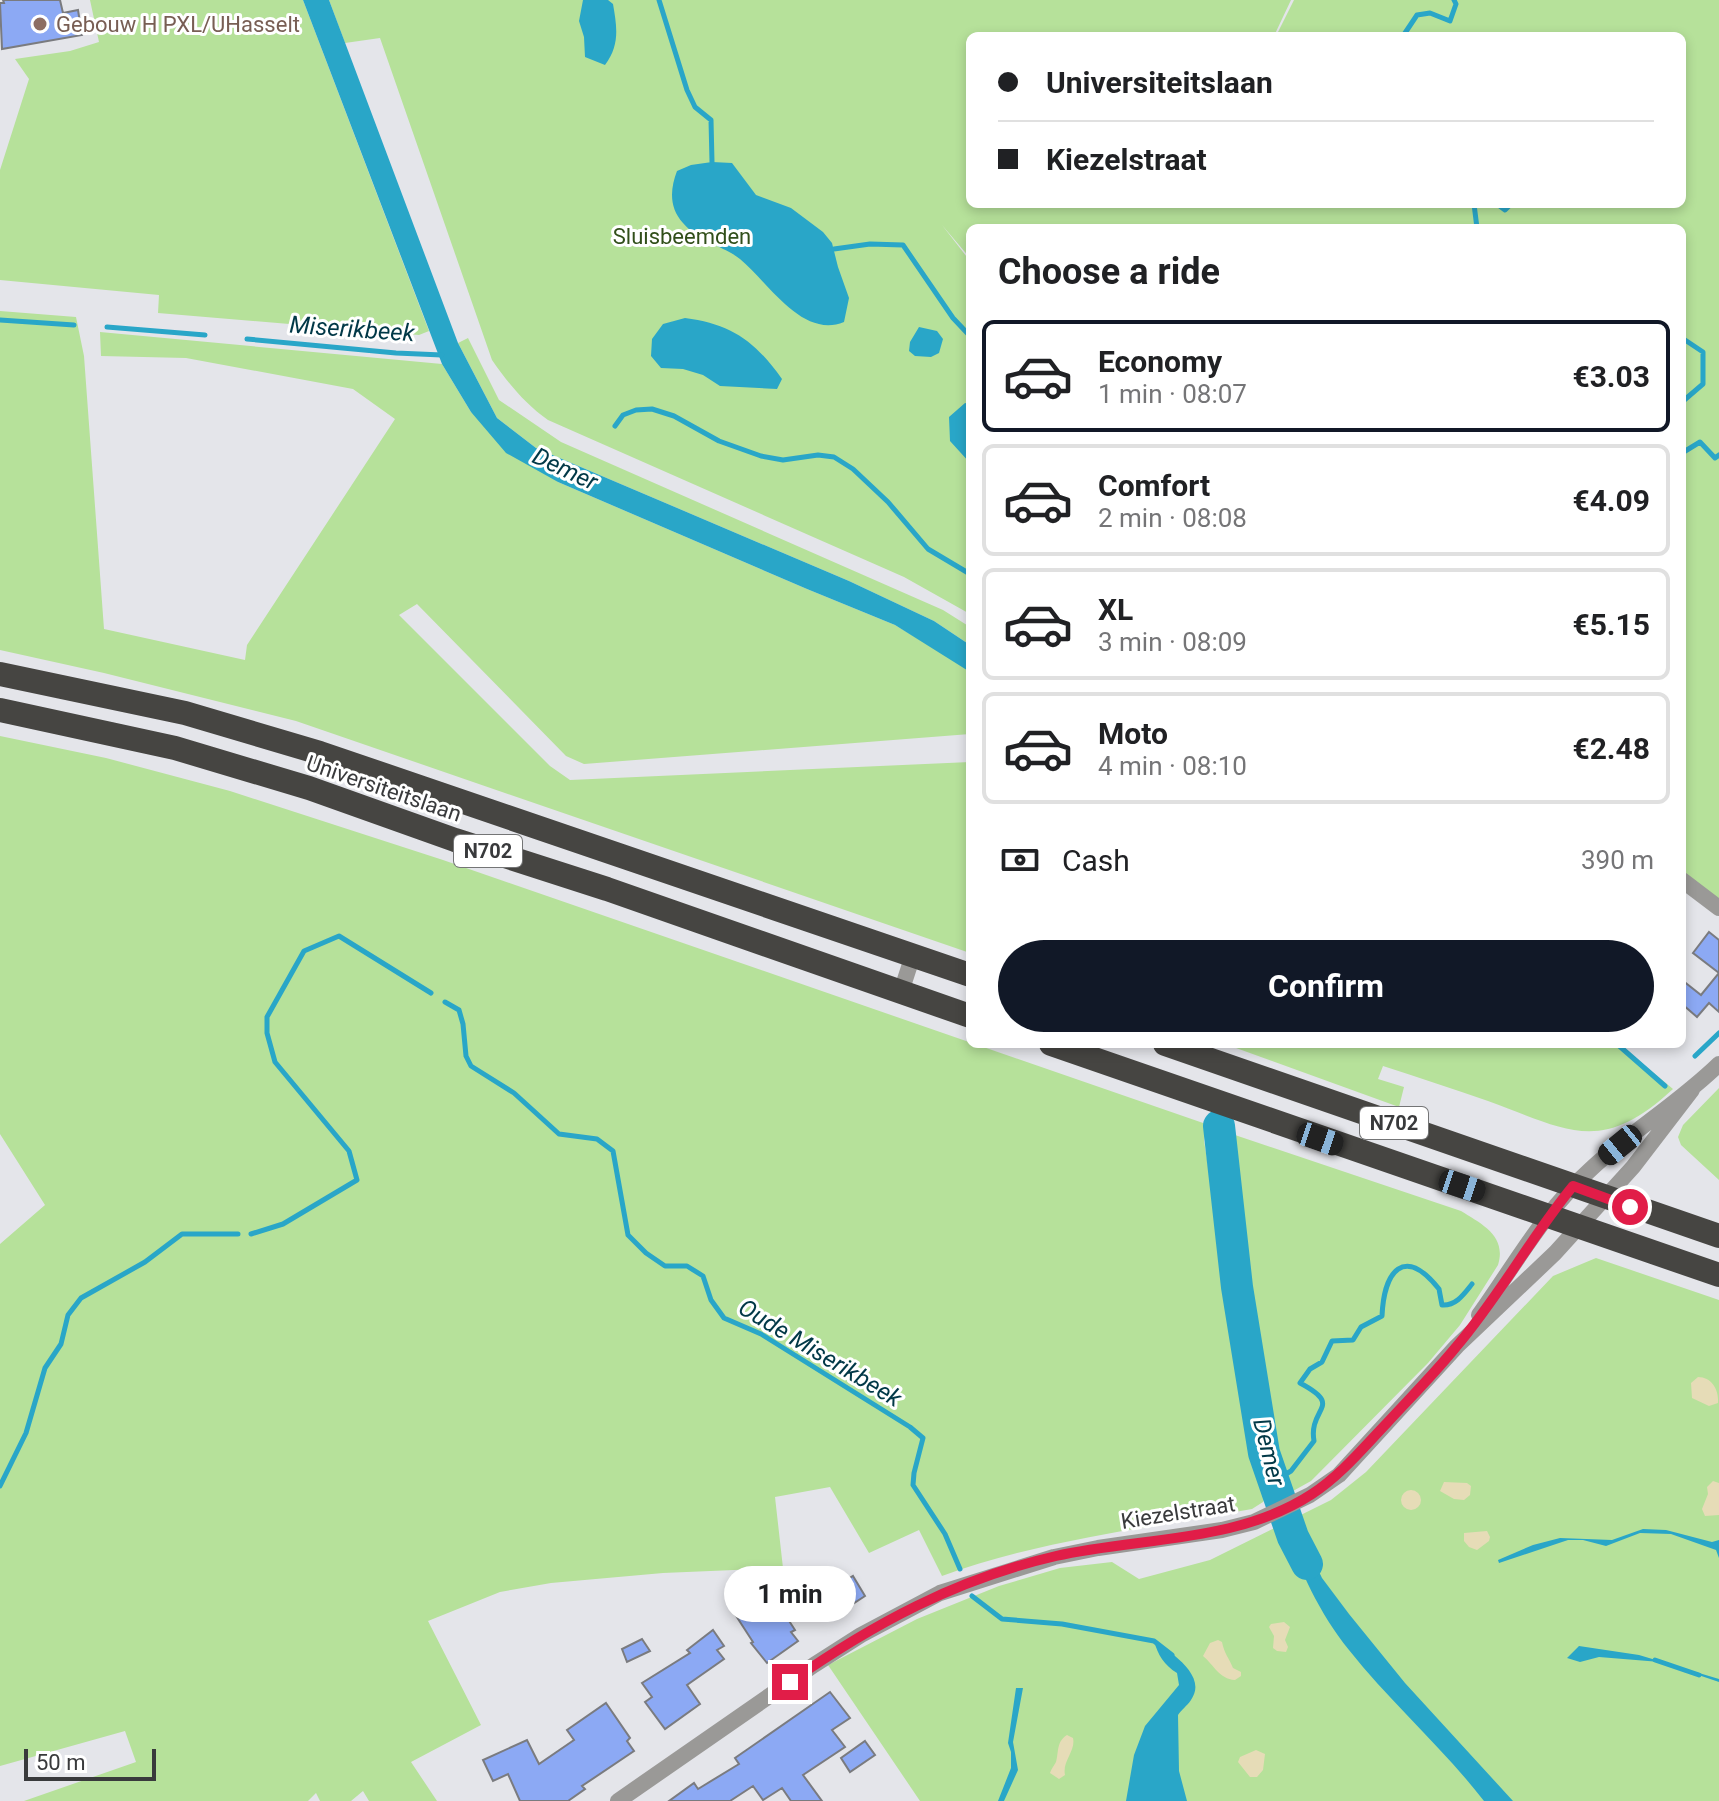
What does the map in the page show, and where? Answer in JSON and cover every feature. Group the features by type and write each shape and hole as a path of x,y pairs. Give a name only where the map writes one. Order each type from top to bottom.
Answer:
{"highway":[{"name":"Universiteitslaan","path":"0,674 185,713 320,753 966,974"},
{"name":"Universiteitslaan","path":"0,710 175,748 309,788 966,1015"},
{"name":"N702","path":"1063,1048 1719,1275"},
{"name":"N702","path":"1176,1048 1719,1236"}],"street":[{"path":"1686,883 1719,908"},
{"path":"901,992 913,955"},
{"name":"Kiezelstraat","path":"1457,1346 1548,1216 1573,1186 1692,1090 1719,1064"},
{"name":"Kiezelstraat","path":"618,1801 814,1665 861,1635 940,1593 1054,1557 1222,1530 1265,1517 1303,1499 1339,1475 1457,1346 1555,1253 1671,1120 1692,1090"}],"green space":[{"path":"90,0 303,0 429,331 419,335 158,313 159,295 0,280 0,170 29,79 15,59 70,51 99,42"},
{"name":"Sluisbeemden","path":"329,0 1291,0 1276,32 966,32 966,208 1686,208 1686,32 1278,32 1294,0 1719,0 1719,899 1686,875 1686,224 966,224 966,253 942,225 966,256 966,612 904,577 548,420 524,400 492,360 380,38 345,43"},
{"path":"0,311 76,317 84,356 104,629 245,660 247,645 395,419 353,389 186,358 101,356 100,332 442,364 471,412 558,482 895,625 962,665 966,668 966,734 584,764 566,756 417,604 399,615 550,766 570,780 966,762 966,952 296,721 0,650"},
{"path":"468,338 499,400 561,442 943,610 966,624 966,642 934,621 849,581 536,448 497,418 458,343"},
{"path":"0,736 106,758 230,791 443,860 966,1041 966,1048 986,1048 1206,1124 1204,1141 1248,1410 1267,1495 1252,1509 1055,1544 942,1576 919,1530 869,1553 830,1487 775,1497 783,1568 663,1573 551,1583 500,1592 428,1621 481,1725 411,1762 437,1801 369,1801 363,1791 351,1801 320,1801 316,1793 308,1801 24,1801 136,1762 125,1731 0,1766 0,1244 45,1205 0,1134"},
{"path":"1236,1048 1624,1048 1673,1089 1648,1110 1625,1123 1604,1130 1584,1131 1541,1121 1383,1066 1378,1079 1404,1087 1399,1107"},
{"path":"1719,1088 1719,1180 1681,1145 1678,1137 1683,1125"},
{"path":"1232,1134 1461,1211 1491,1232 1499,1246 1498,1265 1460,1325 1428,1363 1311,1481 1293,1491 1279,1472 1274,1456"},
{"path":"1596,1258 1719,1300 1719,1801 920,1801 828,1665 917,1619 999,1586 1060,1568 1112,1562 1139,1579 1210,1560 1331,1500 1366,1472 1553,1276"}],"sand":[{"path":"1698,1377 1714,1385 1718,1403 1709,1406 1692,1398 1691,1383"},
{"path":"1713,1481 1719,1483 1719,1515 1705,1516 1702,1509 1708,1494 1707,1487"},
{"path":"1444,1482 1467,1483 1471,1486 1470,1495 1464,1500 1454,1499 1440,1491"},
{"path":"1411,1490 1418,1493 1421,1500 1418,1507 1411,1510 1404,1507 1401,1500 1404,1493"},
{"path":"1487,1531 1489,1541 1477,1550 1464,1541 1464,1533"},
{"path":"1284,1622 1290,1627 1285,1640 1288,1647 1286,1652 1273,1648 1274,1636 1269,1627"},
{"path":"1222,1642 1233,1668 1241,1672 1235,1680 1221,1674 1203,1656 1210,1643"},
{"path":"1067,1735 1073,1738 1073,1747 1065,1765 1065,1775 1059,1779 1050,1773 1056,1762 1059,1744"},
{"path":"1256,1750 1265,1754 1263,1770 1257,1777 1250,1777 1238,1762 1240,1757"}],"water":[{"name":"Demer","path":"303,0 329,0 458,343 497,418 536,448 849,581 934,621 966,642 966,669 895,625 558,482 506,453 471,412 442,364"},
{"path":"583,0 608,0 613,4 615,43 605,65 585,57 579,21"},
{"path":"712,162 732,163 756,195 791,208 823,232 832,243 849,298 844,322 829,325 814,323 800,316 740,259 697,235 678,217 672,198 677,171"},
{"path":"685,318 716,325 741,336 762,354 782,379 777,389 720,386 703,375 683,369 661,368 651,356 652,339 663,324"},
{"path":"919,327 937,331 943,339 939,353 931,357 915,356 909,351 910,342"},
{"path":"966,403 966,459 950,441 949,417"},
{"path":"1295,1521 1322,1578 1349,1614 1405,1683 1513,1801 1484,1801 1338,1636 1311,1591 1284,1526"},
{"path":"1643,1529 1666,1530 1712,1542 1719,1540 1719,1558 1716,1550 1671,1534 1640,1533 1606,1546 1568,1540 1499,1563 1498,1560 1533,1545 1560,1538 1612,1540"},
{"path":"1154,1641 1180,1660 1195,1682 1194,1694 1178,1715 1179,1771 1187,1801 1126,1801 1134,1755 1145,1726 1179,1685 1177,1673 1162,1659"},
{"path":"1579,1646 1639,1655 1719,1679 1719,1682 1660,1662 1599,1657 1580,1662 1567,1658"},
{"path":"1016,1688 1023,1688 1013,1742 1018,1770 1004,1801 998,1801 1011,1768 1008,1743"}],"building":[{"name":"Gebouw H PXL/UHasselt","path":"3,0 60,0 63,13 78,10 82,35 2,49 0,3 4,3"},
{"path":"1709,932 1719,940 1719,973 1693,953"},
{"path":"1719,973 1719,1012 1709,1003 1697,1017 1686,1007 1686,983 1701,995"},
{"path":"853,1576 865,1596 848,1607 835,1587"},
{"path":"770,1581 778,1592 773,1596 795,1630 791,1632 798,1641 767,1663 751,1643 731,1608"},
{"path":"713,1630 724,1646 717,1650 724,1659 687,1685 700,1704 665,1729 645,1702 652,1697 642,1683 690,1653 687,1650"},
{"path":"642,1639 650,1651 627,1662 622,1649"},
{"path":"830,1692 850,1718 832,1730 845,1747 803,1775 822,1801 791,1801 782,1788 763,1800 753,1786 730,1801 669,1801 694,1783 698,1789 739,1764 735,1758"},
{"path":"606,1703 630,1738 627,1741 634,1751 582,1786 585,1789 568,1801 520,1801 508,1774 493,1781 483,1760 527,1740 539,1764 574,1740 567,1730"},
{"path":"865,1741 875,1755 850,1772 841,1758"}],"waterway":[{"path":"659,0 687,90 695,107 711,120 712,162"},
{"path":"1406,32 1417,15 1430,13 1450,21 1456,4 1454,0"},
{"path":"1474,208 1476,224"},
{"path":"1502,208 1507,208"},
{"path":"834,249 870,244 903,245 953,318 966,332"},
{"name":"Miserikbeek","path":"0,320 74,325"},
{"name":"Miserikbeek","path":"107,327 205,335"},
{"name":"Miserikbeek","path":"247,339 442,355"},
{"path":"1686,341 1703,352 1703,384 1686,399"},
{"path":"615,426 623,415 652,409 674,416 719,441 761,456 783,460 818,455 834,457 853,469 888,502 928,549 966,572"},
{"path":"1686,451 1700,442 1715,458 1719,455"},
{"name":"Oude Miserikbeek","path":"251,1234 283,1224 357,1180 349,1151 275,1062 267,1033 267,1017 304,951 339,936 431,993"},
{"name":"Oude Miserikbeek","path":"445,1002 459,1010 466,1056 471,1066 514,1093 559,1134 597,1139 613,1151 628,1235 646,1253 665,1266 687,1266 703,1276 711,1300 724,1318 761,1334 923,1438 913,1485 945,1534 960,1569"},
{"path":"1695,1056 1719,1033"},
{"path":"1622,1048 1665,1086"},
{"name":"Demer","path":"1219,1126 1237,1287 1264,1453 1293,1537 1307,1564"},
{"name":"Oude Miserikbeek","path":"0,1486 26,1433 45,1368 61,1344 68,1315 81,1298 145,1262 182,1234 238,1234"},
{"path":"1274,1481 1291,1471 1314,1441 1316,1421 1323,1403 1320,1397 1300,1383 1310,1369 1322,1362 1332,1341 1353,1340 1361,1327 1382,1316 1387,1287 1398,1269 1406,1266 1416,1268 1427,1276 1439,1289 1442,1305 1456,1301 1472,1284"},
{"name":"Oude Miserikbeek","path":"972,1596 1002,1619 1062,1624 1154,1641 1172,1655"},
{"path":"1655,1660 1699,1675"}],"place":[{"name":"Gebouw H PXL/UHasselt","path":"40,24"}],"route":[{"path":"790,1682 861,1635 940,1593 1054,1557 1254,1522 1310,1495 1339,1475 1457,1346 1548,1216 1573,1186 1630,1207"}]}
